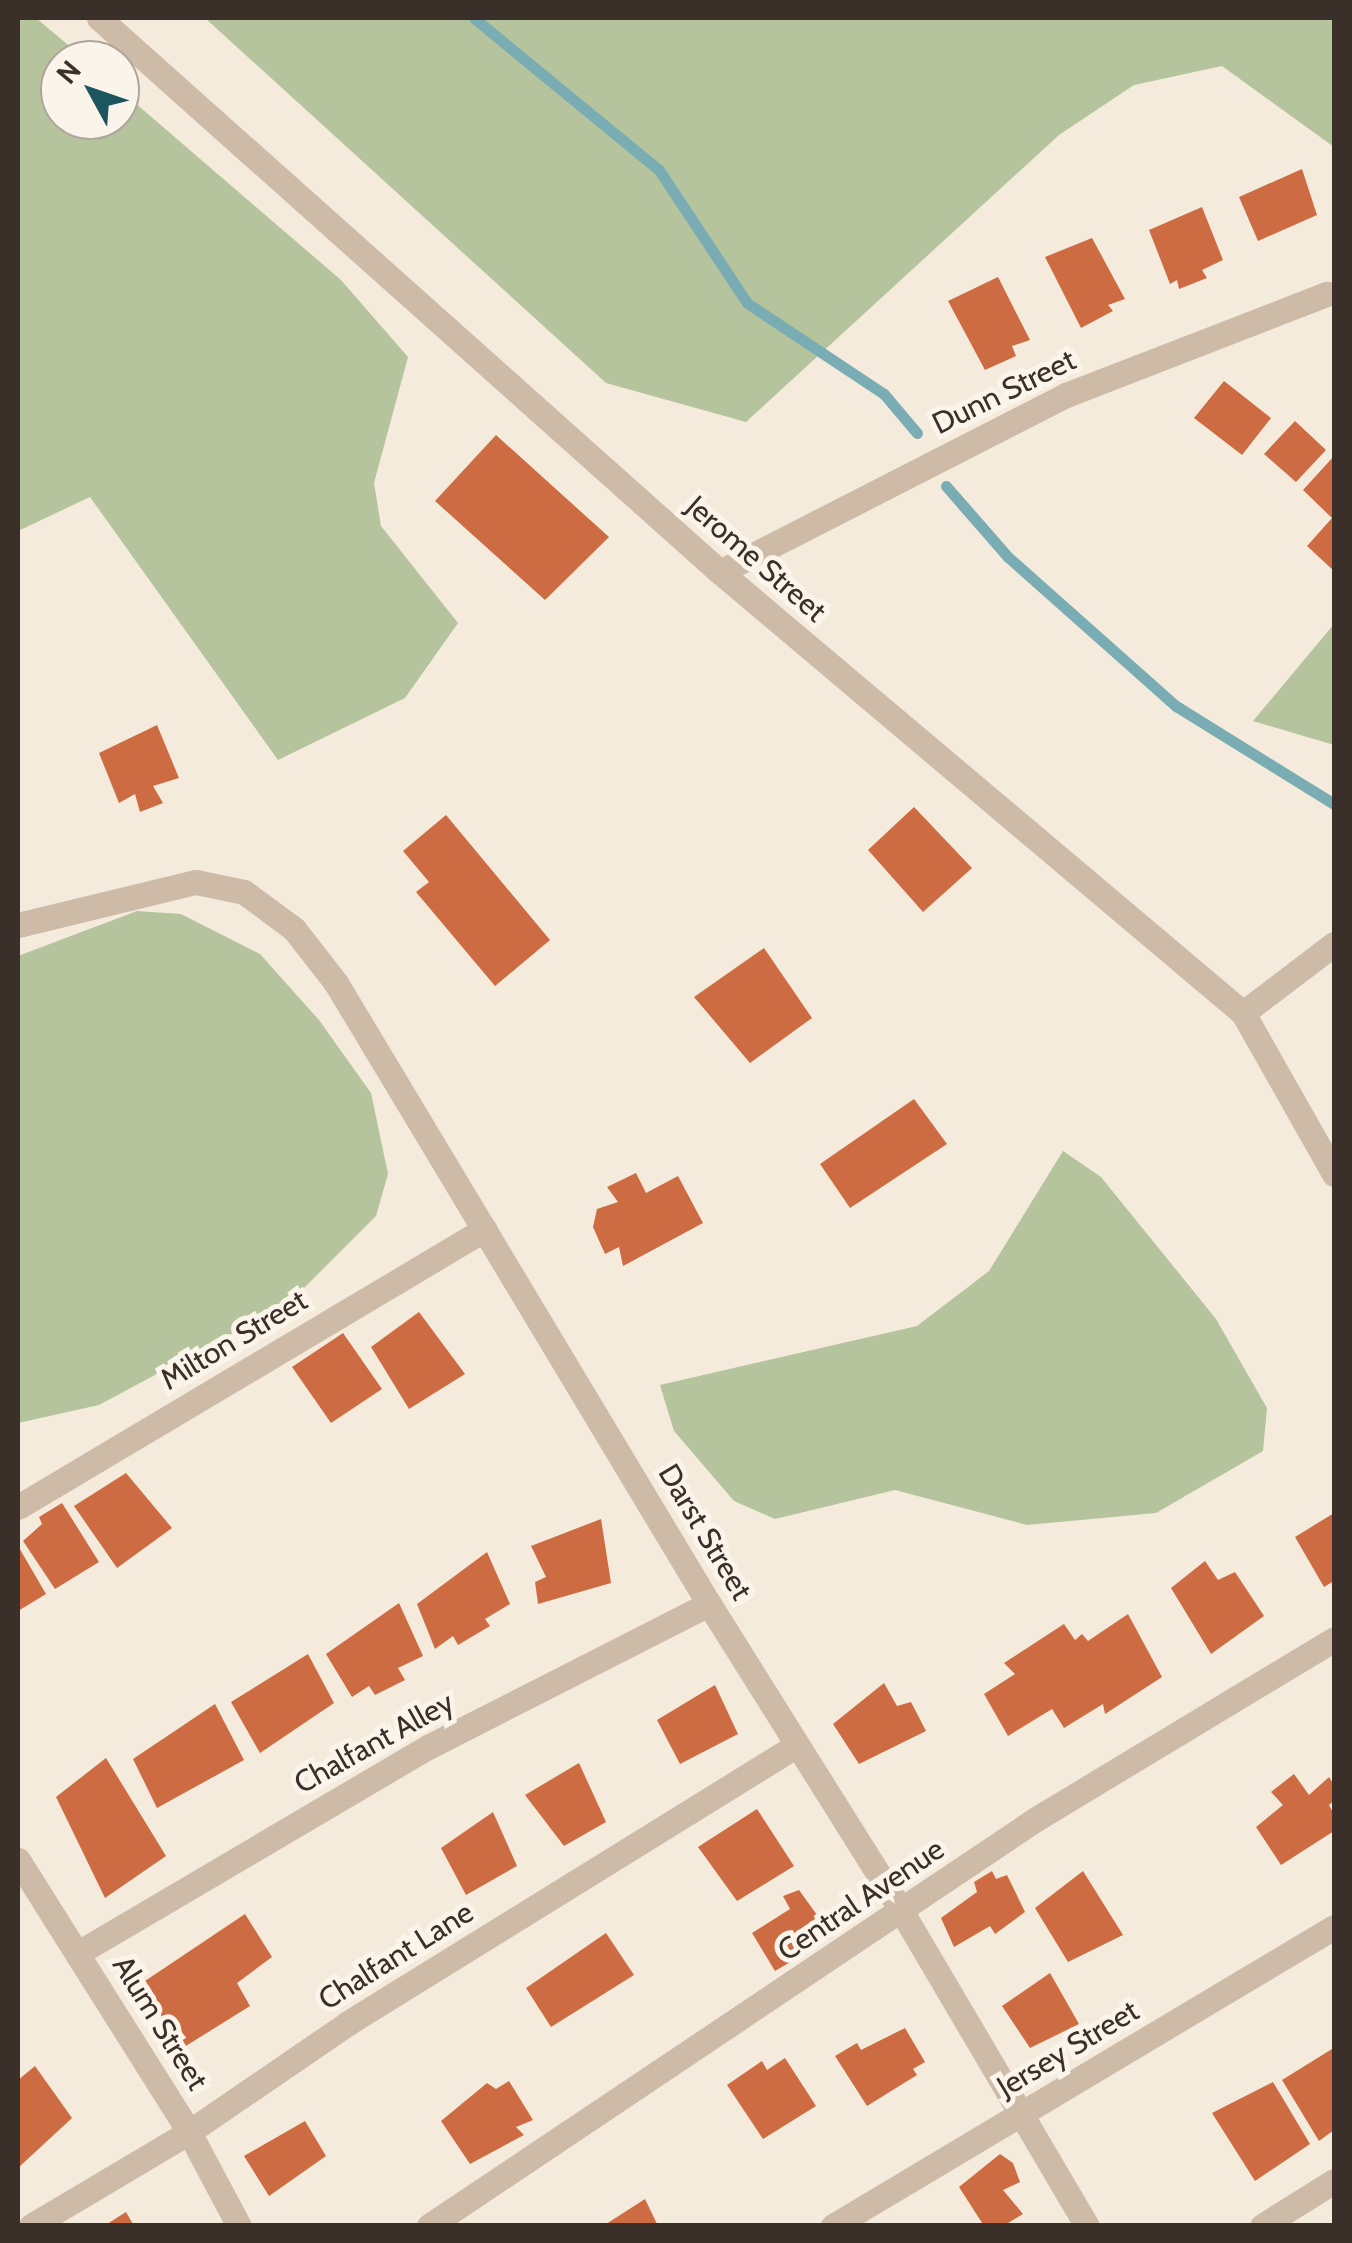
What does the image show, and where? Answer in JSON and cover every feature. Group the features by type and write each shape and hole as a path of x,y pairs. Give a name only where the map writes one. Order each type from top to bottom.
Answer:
{"street":[{"name":"Jerome Street","path":"99,18 720,572 1243,1013 1334,1174"},
{"name":"Dunn Street","path":"720,572 1066,395 1327,294"},
{"name":"Darst Street","path":"18,926 196,882 244,892 294,929 336,983 709,1604 902,1912 1087,2226"},
{"path":"1243,1013 1334,944"},
{"name":"Milton Street","path":"18,1508 484,1229"},
{"name":"Chalfant Alley","path":"78,1953 430,1746 709,1604"},
{"name":"Central Avenue","path":"429,2226 1036,1819 1334,1639"},
{"name":"Chalfant Lane","path":"31,2226 189,2132 348,2024 797,1745"},
{"name":"Alum Street","path":"18,1860 189,2132 238,2226"},
{"name":"Jersey Street","path":"834,2226 1334,1927"},
{"path":"1262,2226 1334,2181"}],"green space":[{"path":"18,18 36,18 62,40 40,40 40,140 140,140 140,107 341,280 408,357 374,483 381,526 458,623 405,698 278,760 90,497 18,531"},
{"path":"205,18 1334,18 1334,147 1222,66 1134,85 1059,135 746,422 606,383"},
{"path":"1334,624 1334,745 1253,721"},
{"path":"137,911 181,914 260,954 319,1020 371,1093 388,1174 376,1216 289,1303 99,1405 18,1423 18,956"},
{"path":"1063,1151 1101,1177 1216,1319 1267,1408 1263,1451 1156,1513 1027,1525 895,1490 775,1519 734,1501 674,1431 660,1385 917,1326 989,1271"}],"building":[{"path":"1302,169 1317,215 1258,241 1239,197"},
{"path":"1202,207 1223,260 1202,270 1207,278 1179,289 1177,280 1170,284 1149,230"},
{"path":"1092,238 1125,299 1108,305 1113,311 1081,328 1045,257"},
{"path":"998,277 1030,340 1012,346 1016,356 985,370 948,301"},
{"path":"1224,381 1271,418 1242,455 1194,418"},
{"path":"1295,421 1326,450 1296,482 1264,454"},
{"path":"496,435 609,537 545,600 435,501"},
{"path":"1334,456 1334,571 1307,546 1332,518 1303,490"},
{"path":"157,725 179,778 153,786 163,803 140,812 135,794 119,803 99,753"},
{"path":"914,807 972,868 923,912 868,850"},
{"path":"446,815 550,940 495,986 416,892 429,882 403,851"},
{"path":"764,948 812,1018 750,1063 694,997"},
{"path":"914,1099 947,1144 850,1208 820,1164"},
{"path":"636,1173 646,1193 678,1176 703,1223 623,1266 619,1247 605,1254 593,1227 597,1209 618,1202 607,1187"},
{"path":"419,1312 465,1374 409,1409 371,1347"},
{"path":"343,1333 382,1389 331,1423 292,1367"},
{"path":"126,1473 172,1528 117,1568 74,1506"},
{"path":"62,1503 99,1562 55,1589 23,1541 42,1524 39,1517"},
{"path":"1334,1513 1334,1581 1324,1587 1295,1537"},
{"path":"601,1519 611,1583 538,1604 535,1582 546,1577 531,1546"},
{"path":"18,1546 46,1594 18,1611"},
{"path":"487,1552 510,1604 485,1619 490,1626 458,1645 453,1636 435,1649 417,1604"},
{"path":"1205,1561 1218,1580 1235,1572 1264,1616 1211,1654 1171,1588"},
{"path":"399,1603 423,1656 398,1668 405,1680 375,1695 369,1686 352,1697 326,1654"},
{"path":"1128,1614 1162,1677 1105,1714 1103,1704 1064,1728 1052,1709 1008,1736 984,1694 1015,1674 1004,1663 1064,1624 1075,1640 1082,1634 1088,1641"},
{"path":"308,1654 334,1703 260,1753 231,1702"},
{"path":"884,1683 897,1706 911,1702 926,1731 859,1764 833,1724"},
{"path":"715,1685 738,1734 680,1764 657,1720"},
{"path":"215,1704 244,1760 157,1808 133,1759"},
{"path":"106,1758 166,1856 105,1898 56,1797"},
{"path":"579,1763 606,1822 564,1846 525,1795"},
{"path":"1294,1774 1309,1795 1329,1777 1334,1785 1334,1801 1329,1805 1334,1814 1334,1831 1281,1865 1256,1827 1283,1805 1271,1792"},
{"path":"757,1809 794,1866 737,1901 698,1847"},
{"path":"493,1812 517,1866 466,1895 441,1848"},
{"path":"992,1871 996,1879 1007,1875 1025,1912 995,1934 990,1926 954,1947 941,1918 977,1892 974,1882"},
{"path":"1083,1871 1123,1935 1068,1962 1035,1908"},
{"path":"799,1890 833,1937 775,1971 752,1933 790,1909 783,1896"},
{"path":"245,1914 272,1957 237,1983 250,2006 181,2049 142,1983"},
{"path":"606,1933 634,1975 551,2027 526,1988"},
{"path":"1050,1973 1079,2024 1030,2048 1002,2006"},
{"path":"905,2028 925,2062 913,2069 917,2075 867,2106 835,2056 857,2043 861,2050"},
{"path":"1332,2049 1334,2130 1319,2141 1282,2080"},
{"path":"785,2058 816,2106 763,2139 727,2085 762,2061 767,2070"},
{"path":"35,2066 72,2118 18,2168 18,2080"},
{"path":"509,2081 533,2120 516,2127 524,2135 470,2164 441,2121 487,2083 496,2089"},
{"path":"1273,2082 1310,2144 1255,2181 1212,2113"},
{"path":"305,2121 326,2156 269,2196 244,2156"},
{"path":"1000,2154 1013,2163 1020,2182 1003,2190 1023,2214 1003,2226 984,2226 959,2187"},
{"path":"645,2199 658,2226 603,2226"},
{"path":"126,2212 134,2226 104,2226"}],"waterway":[{"path":"474,18 659,170 747,303 884,394 917,433"},
{"path":"946,486 1008,557 1176,706 1334,804"}]}
